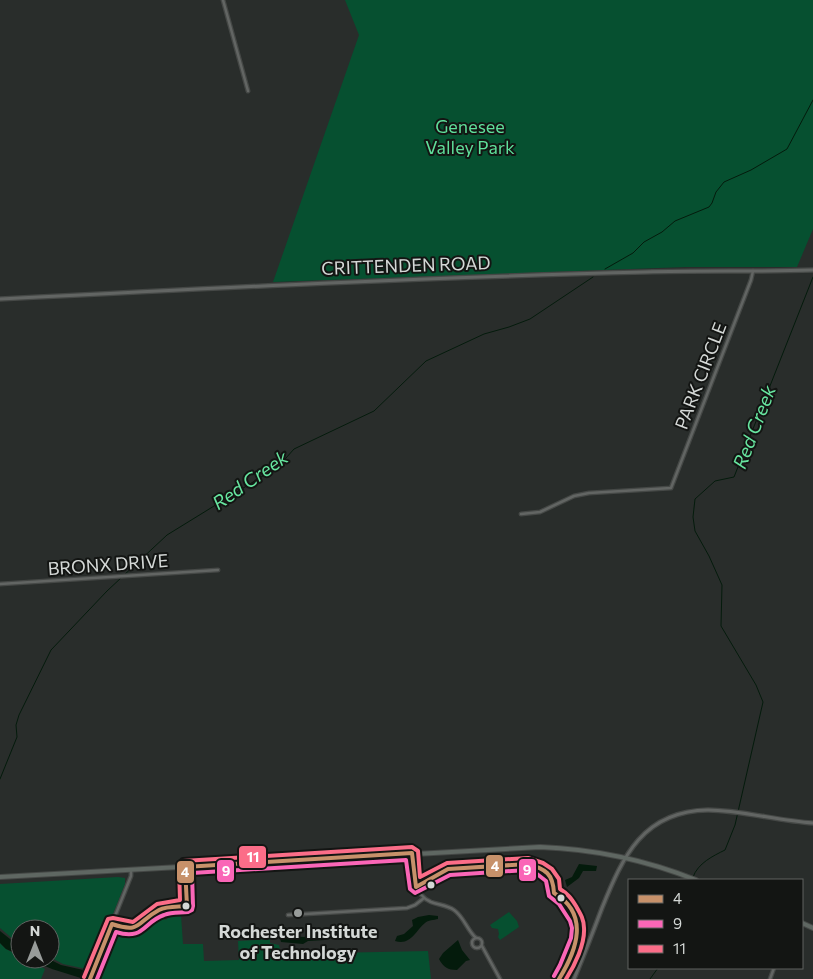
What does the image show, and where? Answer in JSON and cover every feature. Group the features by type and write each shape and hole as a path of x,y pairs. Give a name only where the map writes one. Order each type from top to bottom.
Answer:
{"main road":[{"path":"0,877 540,847 576,850 624,858 656,866 693,879"}],"street":[{"path":"223,0 248,90"},
{"name":"CRITTENDEN ROAD","path":"0,299 370,281 644,272 811,270"},
{"name":"PARK CIRCLE","path":"521,514 540,512 574,496 589,493 671,488 753,271"},
{"name":"BRONX DRIVE","path":"0,584 218,570"},
{"path":"574,979 624,858 641,836 667,819 696,811 728,812 813,823"},
{"path":"412,853 414,883 418,891 424,898 456,911 475,939 481,940 480,947"},
{"path":"90,979 131,876 131,870"},
{"path":"288,915 407,908 415,906 424,898"},
{"path":"475,939 472,945 480,947 500,979"}],"green space":[{"name":"Genesee Valley Park","path":"345,0 813,0 813,229 797,267 686,267 273,282 359,35"},
{"path":"125,878 125,884 91,970 60,962 60,919 10,919 10,936 0,928 0,884"},
{"path":"509,912 517,921 519,927 500,940 498,929 492,928 490,925"},
{"path":"169,914 181,915 183,944 203,944 204,961 239,960 238,941 270,939 270,943 279,945 281,954 428,951 431,979 100,979 117,934 138,936 162,917 166,920"},
{"path":"0,943 10,951 10,969 45,969 41,979 0,979"}],"shaded area":[{"path":"579,864 597,866 596,871 583,871 579,878 567,887 565,880 572,877"},
{"path":"429,915 438,916 438,919 426,922 409,939 401,942 395,941 397,936 404,934 413,926 412,920"},
{"path":"0,931 10,939 10,951 6,949 0,943"},
{"path":"287,933 304,937 322,933 328,937 325,940 308,941 303,944 281,942 281,934"},
{"path":"458,940 462,950 470,960 466,961 457,970 446,968 439,959"},
{"path":"60,964 88,971 84,979 52,969 60,969"}],"waterway":[{"name":"Red Creek","path":"605,269 633,253 644,242 662,232 675,221 709,207 716,192 724,182 751,170 787,149 813,100"},
{"name":"Red Creek","path":"0,779 17,737 16,725 19,715 51,650 107,591 167,535 266,474 294,449 374,411 426,361 484,334 530,319 593,277"},
{"name":"Red Creek","path":"693,877 702,864 725,850 735,825 763,702 756,685 721,626 722,585 695,531 693,517 695,499 715,481 734,477 813,277"},
{"name":"Red Creek","path":"650,979 657,969"}],"transit line":[{"name":"11","path":"84,977 108,919 113,918 133,922 157,904 180,900 179,867 183,861 412,847 418,851 420,877 447,863 528,858 543,863 552,869 559,879 560,889 574,903 584,925 581,947 566,979"},
{"name":"4","path":"90,979 112,924 129,928 134,927 159,910 169,907 187,906 185,867 412,853 416,887 448,869 528,864 544,870 552,881 554,893 573,911 576,922 575,945 559,979"},
{"name":"9","path":"97,979 116,932 132,934 164,915 192,910 192,873 406,860 410,889 415,893 450,875 527,870 537,874 546,881 549,896 559,904 570,921 572,928 571,938 554,976"}],"place":[{"name":"Rochester Institute of Technology","path":"298,913"}]}
